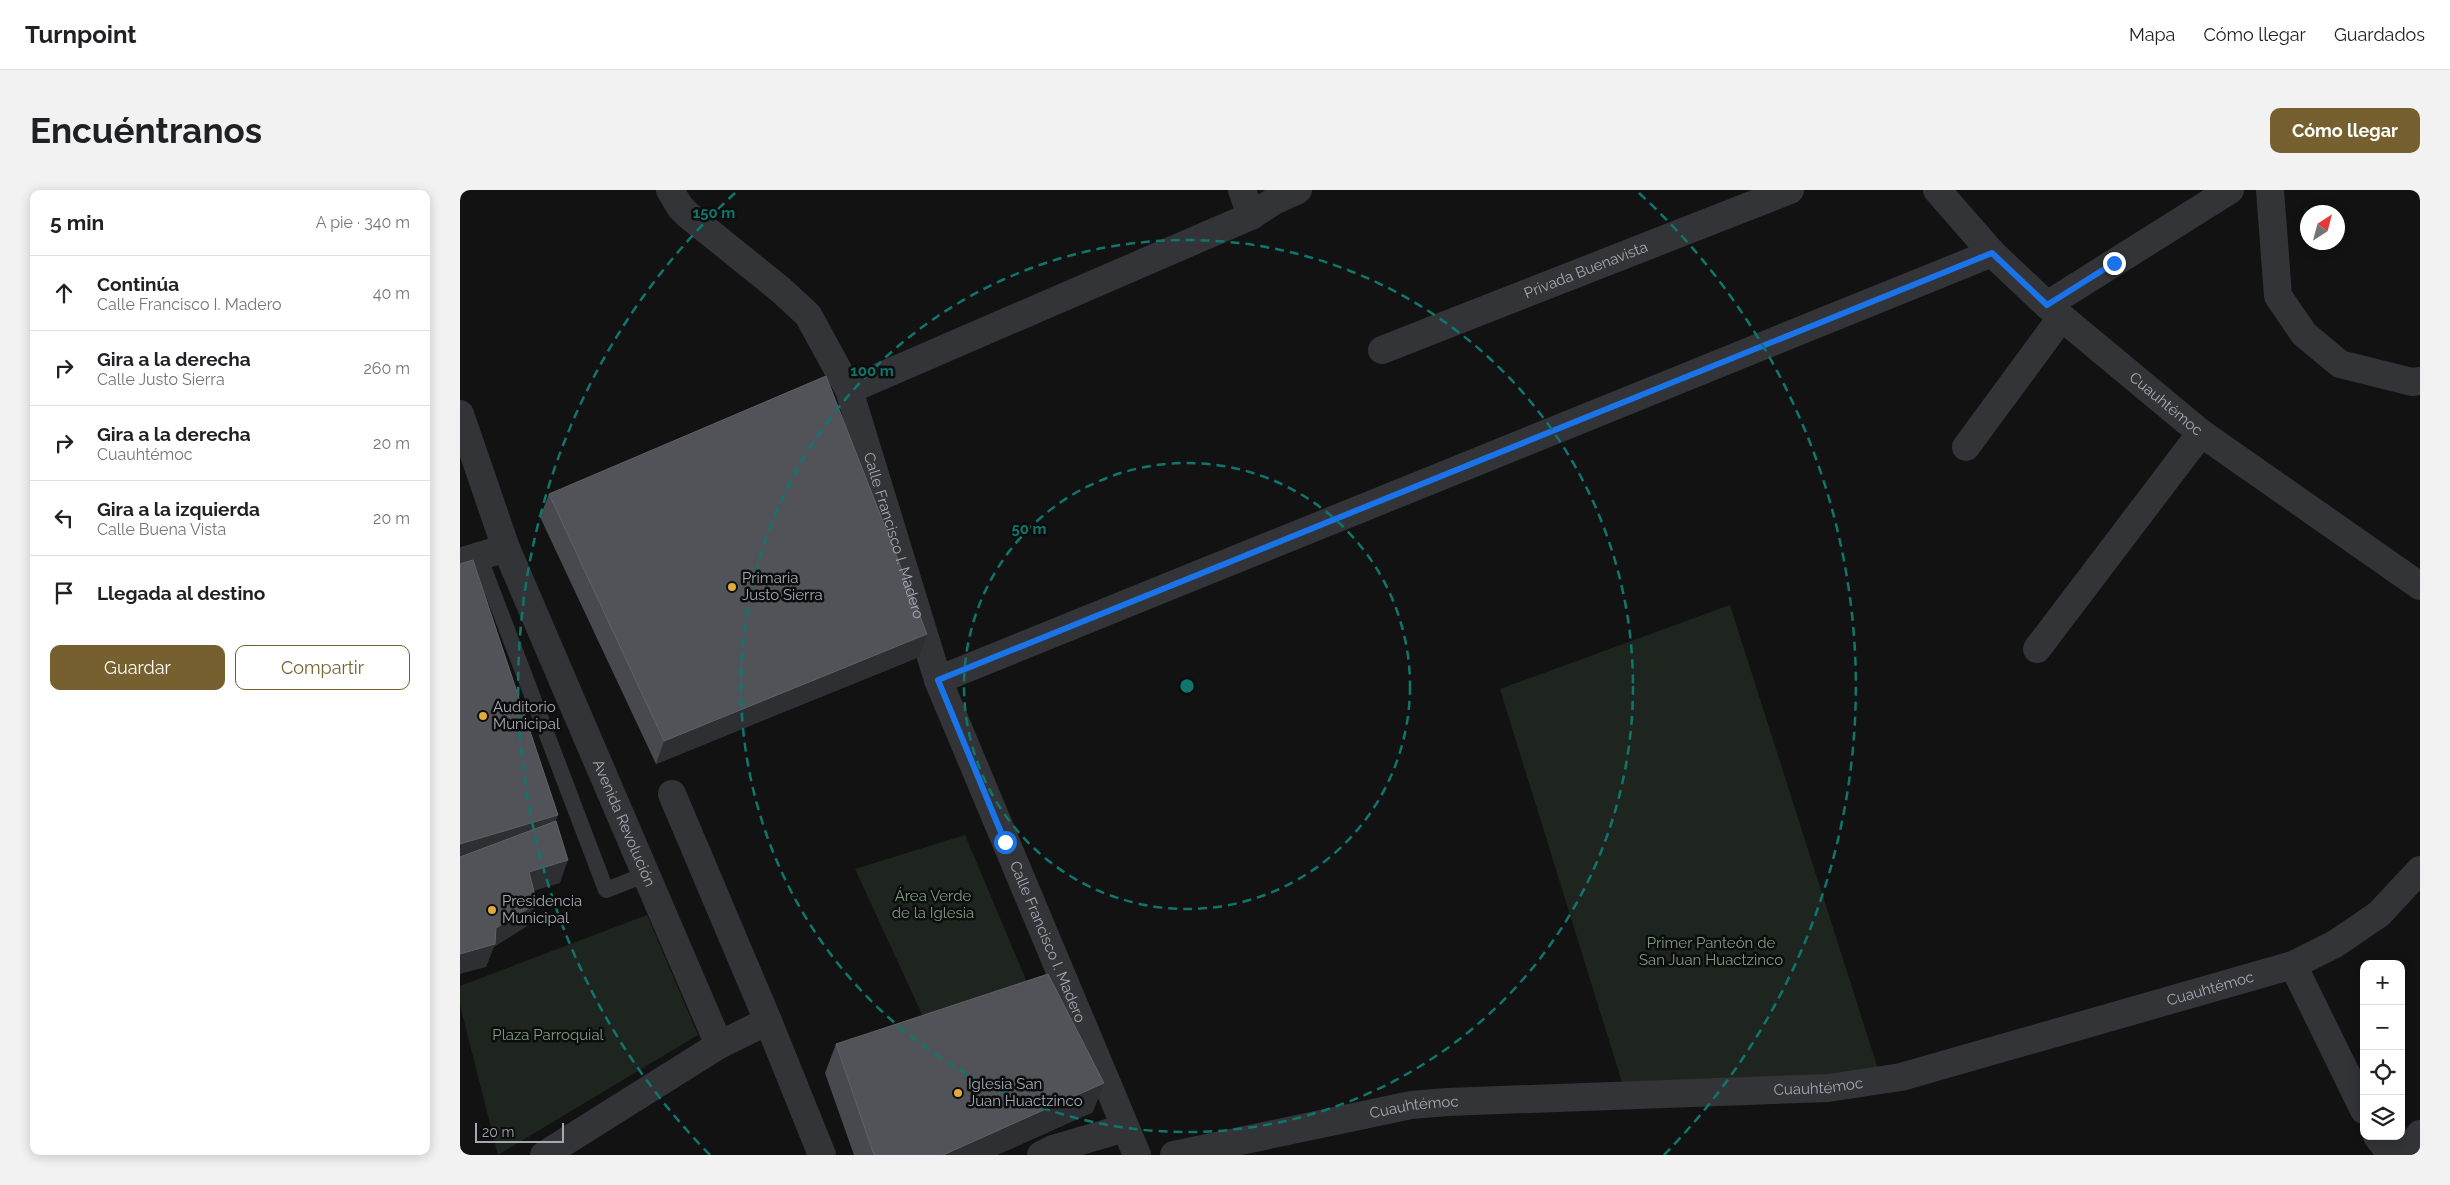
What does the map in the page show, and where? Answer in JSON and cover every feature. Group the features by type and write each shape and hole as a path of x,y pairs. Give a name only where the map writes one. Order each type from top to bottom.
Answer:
{"street":[{"name":"Calle Francisco I. Madero","path":"670,190 688,215 760,272 808,315 849,390 938,680 1137,1155"},
{"path":"1242,190 1252,216"},
{"path":"849,390 1252,216 1274,201 1298,190"},
{"name":"Privada Buenavista","path":"1382,350 1790,190"},
{"name":"Cuauhtémoc","path":"1937,190 1992,253 2054,311 2201,433 2420,586"},
{"path":"1966,446 2054,311 2230,190"},
{"path":"2270,190 2278,296 2304,334 2340,364 2412,382 2420,381"},
{"path":"938,680 1992,253"},
{"name":"Avenida Revolución","path":"460,414 506,548 719,1046"},
{"path":"2037,649 2201,433"},
{"path":"470,559 506,548"},
{"path":"672,794 768,1021 822,1155"},
{"name":"Cuauhtémoc","path":"1174,1155 1411,1105 1447,1102 1828,1088 1901,1077 2293,965 2335,944 2379,914 2420,870"},
{"path":"2293,965 2360,1102"},
{"path":"544,1155 719,1046 768,1021"},
{"path":"1041,1155 1060,1147 1125,1128"},
{"path":"2380,1140 2388,1150 2397,1154 2406,1152 2420,1134"}],"lane":[{"path":"470,559 606,890 647,874"}],"green space":[{"name":"Primer Panteón de San Juan Huactzinco","path":"1730,605 1879,1072 1625,1092 1500,689"},
{"name":"Área Verde de la Iglesia","path":"965,835 1032,994 932,1036 855,869"},
{"name":"Plaza Parroquial","path":"647,915 698,1035 498,1155 460,1005 460,986"}],"building":[{"name":"Primaria Justo Sierra","path":"826,376 927,634 664,741 549,494"},
{"name":"Auditorio Municipal","path":"473,560 558,815 460,844 460,564"},
{"name":"Presidencia Municipal","path":"556,821 568,860 529,872 537,903 496,928 495,944 460,954 460,857"},
{"name":"Iglesia San Juan Huactzinco","path":"1048,974 1104,1083 943,1155 874,1155 836,1044"}],"place":[{"name":"Primaria Justo Sierra","path":"732,587"},
{"name":"Auditorio Municipal","path":"483,716"},
{"name":"Presidencia Municipal","path":"492,910"},
{"name":"Iglesia San Juan Huactzinco","path":"958,1093"}],"route":[{"path":"1005,842 938,680 1992,253 2047,305 2114,263"}]}
